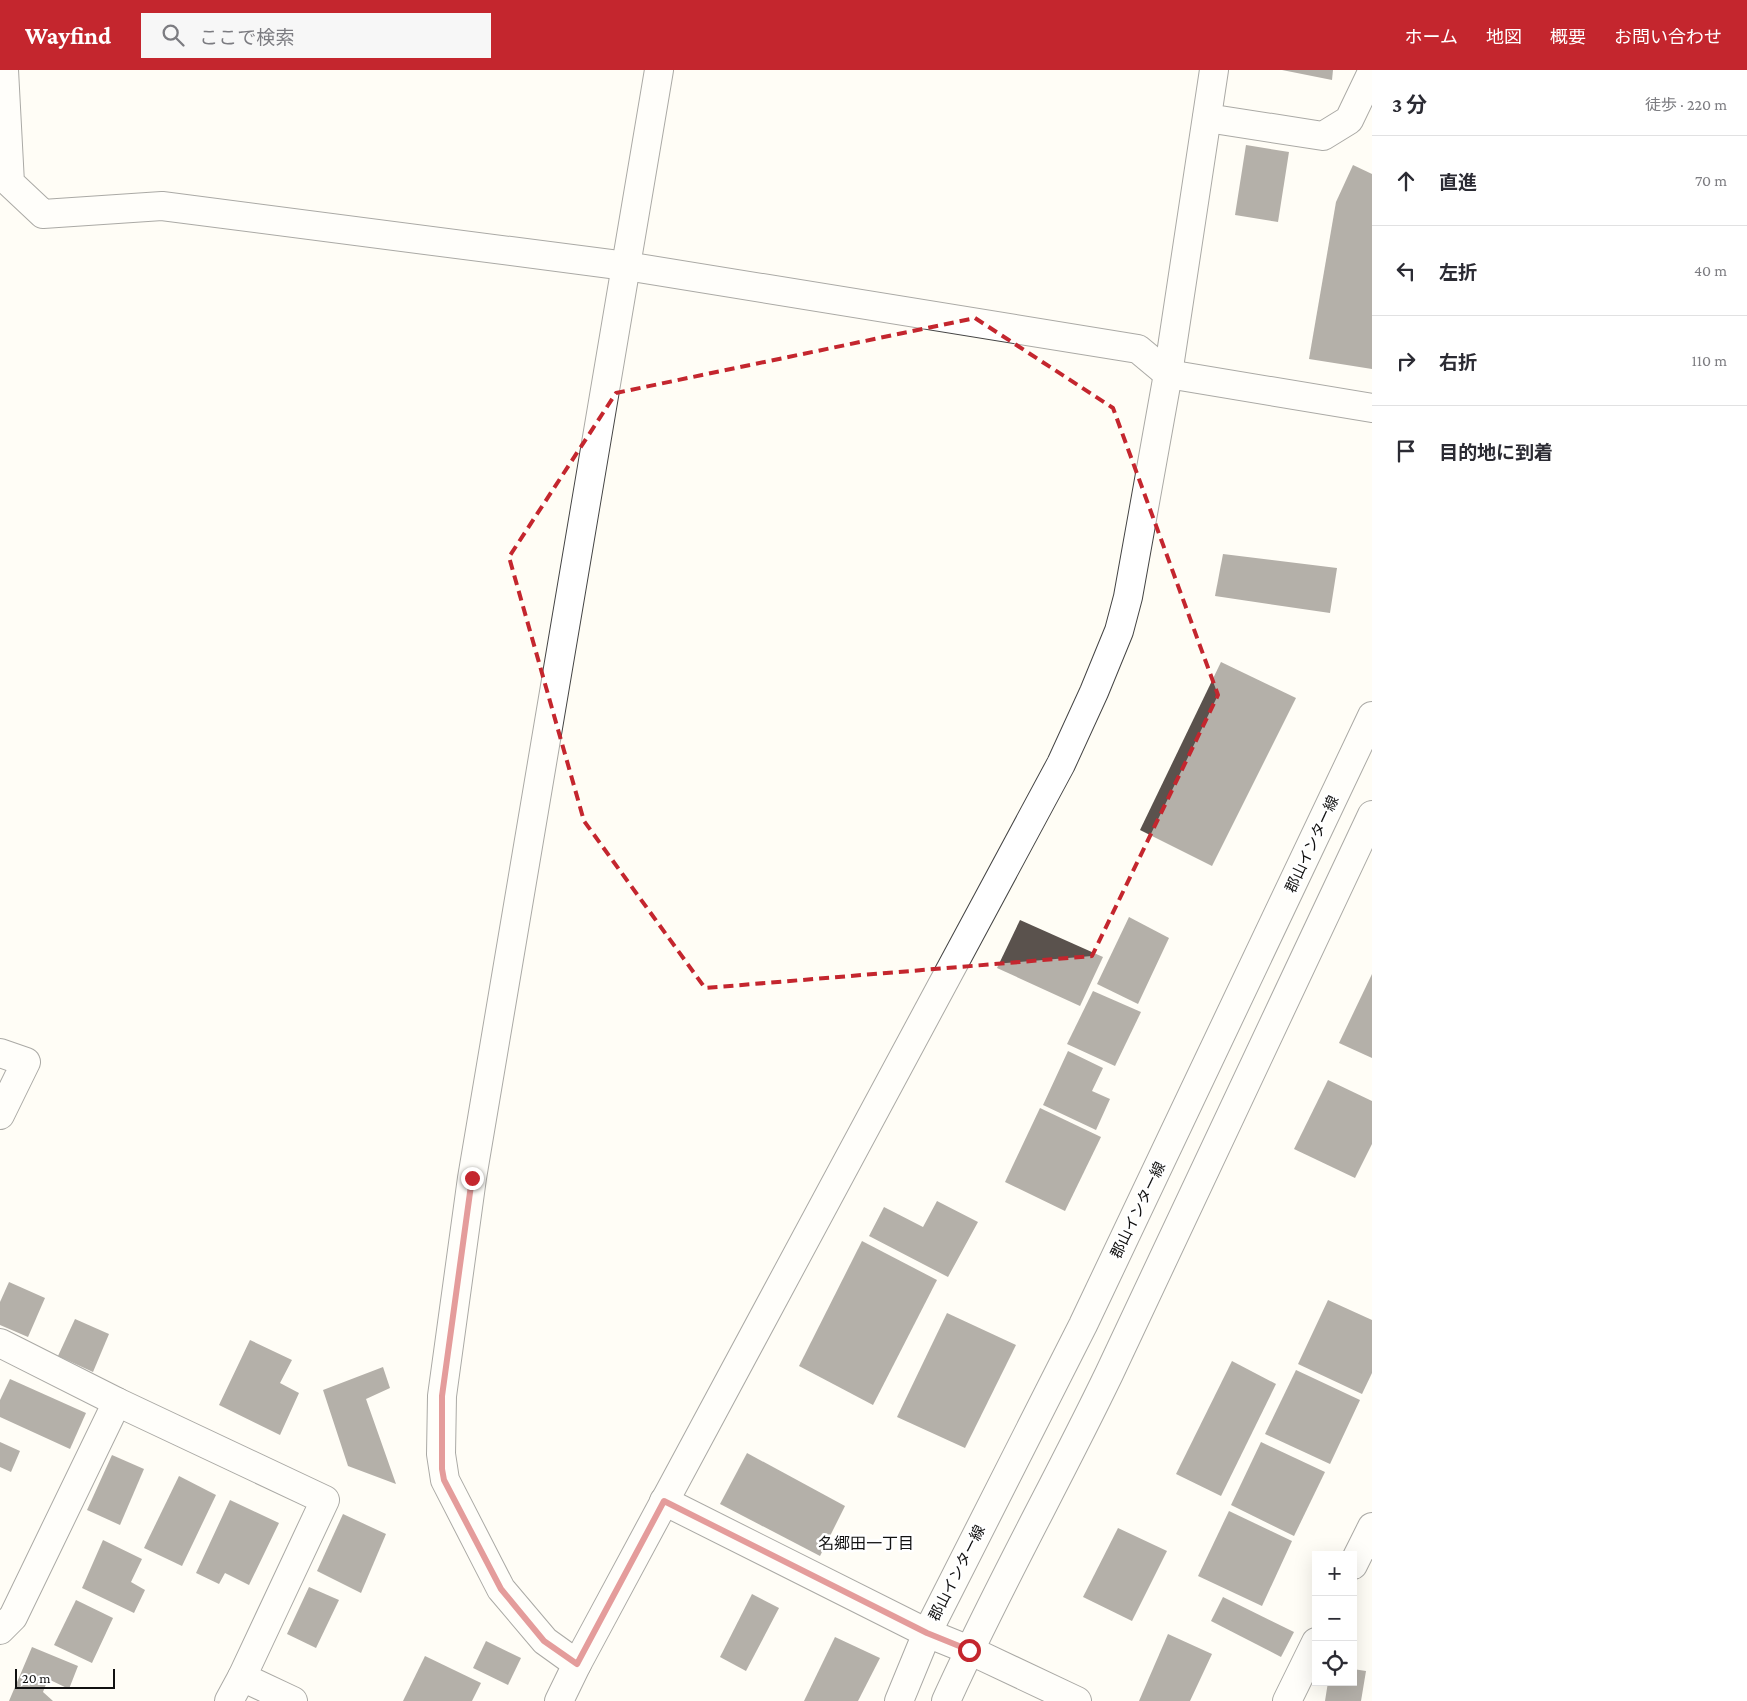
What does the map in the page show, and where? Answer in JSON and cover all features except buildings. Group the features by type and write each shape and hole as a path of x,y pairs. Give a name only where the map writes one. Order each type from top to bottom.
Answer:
{"street":[{"path":"4,70 10,183 43,214 162,206 626,266 1138,349 1168,374 1372,408"},
{"path":"577,1664 544,1641 501,1589 444,1480 441,1454 442,1396 472,1178 659,70"},
{"path":"560,1701 577,1664 664,1501 1061,764 1120,631 1128,597 1168,374 1214,70"},
{"path":"1206,118 1323,136 1349,120 1372,72"},
{"name":"郡山インター線","path":"899,1701 927,1633 1083,1325 1372,716"},
{"path":"946,1701 969,1650 1108,1376 1256,1057 1372,815"},
{"path":"0,1053 26,1062 0,1116"},
{"path":"0,1343 117,1402 325,1500 229,1701"},
{"path":"0,1630 14,1617 117,1402"},
{"path":"664,1501 927,1633 969,1650 1078,1701"},
{"path":"1357,1558 1372,1527"},
{"path":"1287,1701 1312,1650"},
{"path":"242,1677 293,1701"}],"highlighted area":[{"path":"975,318 1113,408 1218,695 1092,956 705,988 584,821 509,557 616,393"}],"district":[{"name":"名郷田一丁目","path":"866,1543"}],"route":[{"path":"472,1178 442,1396 442,1469 444,1480 501,1589 544,1641 577,1664 664,1501 927,1633 969,1650"}]}
